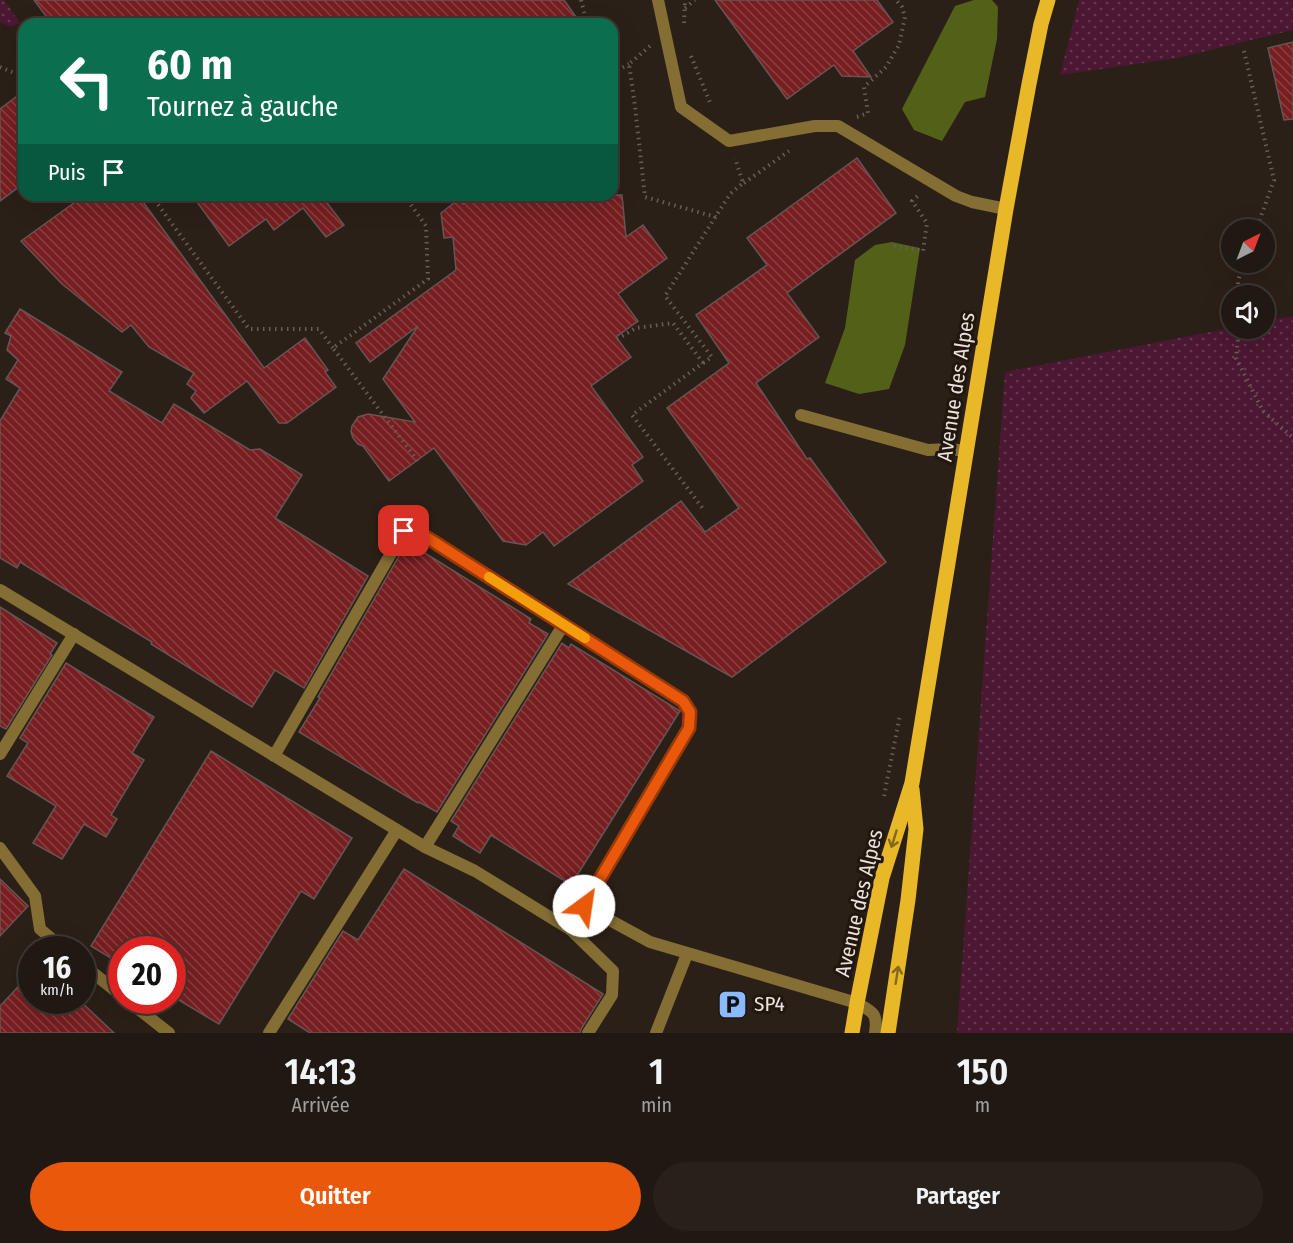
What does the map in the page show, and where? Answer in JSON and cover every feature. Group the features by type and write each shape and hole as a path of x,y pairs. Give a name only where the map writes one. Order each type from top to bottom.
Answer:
{"main road":[{"name":"Avenue des Alpes","path":"852,1033 882,878 912,783 1006,209 1041,24 1048,0"},
{"name":"Avenue des Alpes","path":"888,1033 916,829 912,783"}],"lane":[{"path":"658,0 681,107 729,141 815,126 838,126 956,196 1006,209"},
{"path":"801,415 928,450 967,451"},
{"path":"274,756 404,531 411,529 420,533 683,701 690,712 689,728 571,930"},
{"path":"0,590 425,847 475,871 571,930 613,971 612,995 588,1033"},
{"path":"425,847 564,624"},
{"path":"0,754 74,634"},
{"path":"269,1033 397,830"},
{"path":"0,848 35,896 40,929 48,936"},
{"path":"584,906 650,942 857,1003 872,1012 877,1022 875,1033"},
{"path":"656,1033 687,954"},
{"path":"96,975 108,985"},
{"path":"145,1014 169,1033"}],"path":[{"path":"581,0 586,18"},
{"path":"618,70 655,42 683,35 685,0"},
{"path":"685,8 695,0"},
{"path":"835,126 868,112 864,87 886,67 899,45 905,17 902,7 896,0"},
{"path":"1244,51 1274,180 1260,219"},
{"path":"691,55 706,94 729,141 744,183"},
{"path":"628,64 645,197 716,217"},
{"path":"0,67 18,74"},
{"path":"704,510 632,415 712,357 665,296 730,194 790,150"},
{"path":"155,201 249,329 319,330 420,464"},
{"path":"333,348 428,279 426,226 408,201"},
{"path":"617,339 636,328 673,323 703,363"},
{"path":"1238,339 1236,358 1263,411 1293,438"}],"shaded area":[{"path":"0,0 4,0 18,20 18,24 11,27 0,22"},
{"path":"974,0 992,0 998,7 997,39 985,97 965,102 942,141 914,130 902,109 955,6"},
{"path":"1079,0 1293,0 1293,30 1177,58 1060,75"},
{"path":"892,242 920,248 905,345 889,389 859,394 825,383 845,328 855,260 875,245"},
{"path":"1293,316 1293,1033 957,1033 1005,372 1221,330 1221,339 1275,339 1275,319"}],"building":[{"path":"34,0 564,0 577,18 48,18"},
{"path":"715,0 877,0 893,22 853,51 871,77 842,76 834,65 787,99"},
{"path":"1293,42 1293,119 1284,120 1268,48"},
{"path":"18,96 18,188 0,201 0,109"},
{"path":"857,158 896,213 787,293 819,337 756,383 807,459 810,458 886,562 732,677 568,584 681,501 705,532 739,508 667,408 729,363 696,315 767,265 747,238"},
{"path":"618,195 622,195 626,237 643,225 667,258 618,294 638,321 616,337 631,357 591,386 643,457 632,465 643,481 554,546 543,532 526,545 503,541 434,448 389,481 363,446 353,438 351,432 358,417 368,414 415,422 383,379 418,326 370,362 356,343 456,270 453,237 444,238 441,213 456,201 463,204 467,201 618,201"},
{"path":"77,201 142,201 264,368 305,338 328,370 325,372 336,387 287,423 279,423 247,381 204,413 191,398 196,391 187,384 194,373 149,347 131,325 122,332 62,284 21,241"},
{"path":"196,201 326,201 344,225 326,237 303,208 274,230 266,219 229,246"},
{"path":"20,309 122,372 109,391 162,423 174,404 250,450 260,449 302,475 275,518 368,576 304,688 275,670 252,707 151,644 152,642 20,562 17,568 0,558 0,421 20,388 6,379 18,360 7,350 11,336 5,333"},
{"path":"407,542 531,619 529,623 548,634 437,812 299,732"},
{"path":"0,607 57,643 50,654 52,655 6,729 0,726"},
{"path":"562,643 569,648 571,644 680,711 571,885 491,835 480,853 453,836 459,826 451,821"},
{"path":"66,663 154,717 132,753 144,760 111,815 117,819 106,837 84,824 62,859 33,843 56,806 7,776 28,743 20,738"},
{"path":"211,751 352,838 314,899 301,891 219,1024 186,1004 186,936 108,936 108,956 96,949 96,938"},
{"path":"404,869 603,994 580,1033 310,1033 288,1019 343,931 358,940"},
{"path":"0,879 28,906 0,936"},
{"path":"18,987 18,1014 94,1014 114,1033 0,1033 0,1006"}],"slow traffic":[{"path":"489,577 585,638"}],"place":[{"name":"SP4","path":"733,1004"}],"route":[{"path":"404,531 411,529 420,533 683,701 690,712 689,728 584,906"}]}
